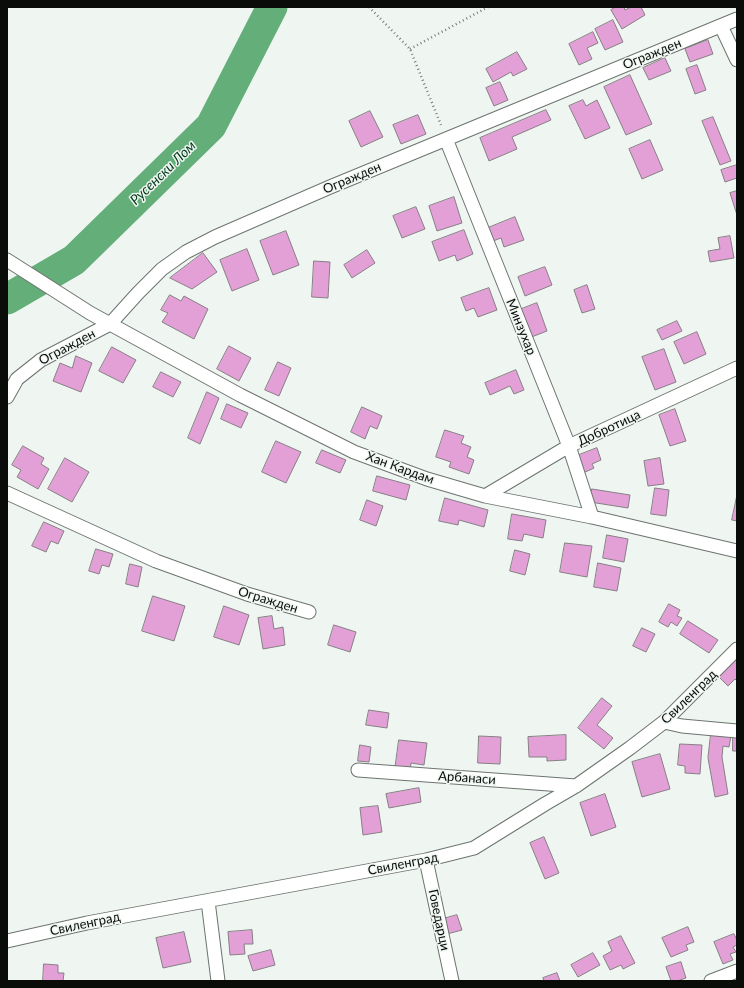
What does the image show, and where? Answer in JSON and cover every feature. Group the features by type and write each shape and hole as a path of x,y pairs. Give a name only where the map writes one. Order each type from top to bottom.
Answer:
{"street":[{"name":"Огражден","path":"7,397 17,379 41,360 110,324 162,269 186,252 214,237 330,187 737,19"},
{"path":"721,26 737,60"},
{"name":"Минзухар","path":"446,139 569,446 592,517"},
{"name":"Хан Кардам","path":"7,260 90,313 240,395 354,452 427,479 485,496 592,517 737,551"},
{"name":"Добротица","path":"485,496 569,446 737,368"},
{"name":"Огражден","path":"7,493 156,561 247,594 309,612"},
{"name":"Свиленград","path":"7,941 87,923 426,860 474,848 576,786 630,748 664,722 737,649"},
{"path":"664,722 682,726 737,731"},
{"name":"Арбанаси","path":"358,770 576,786"},
{"name":"Говедарци","path":"426,860 452,981"},
{"path":"208,901 218,981"},
{"path":"711,981 737,971"}],"path":[{"path":"369,7 410,49 446,139"},
{"path":"410,49 488,7"}],"building":[{"path":"616,7 624,7 625,10 631,7 641,7 645,15 622,29 611,10"},
{"path":"613,20 623,42 605,50 595,29"},
{"path":"593,32 598,43 587,48 592,59 579,65 569,44"},
{"path":"708,40 713,54 690,62 685,49"},
{"path":"517,52 527,69 513,76 511,72 493,82 486,69"},
{"path":"665,58 671,71 649,80 643,68"},
{"path":"697,65 706,90 695,94 686,69"},
{"path":"630,75 652,124 626,135 604,87"},
{"path":"500,82 508,100 494,106 486,88"},
{"path":"583,100 586,106 597,100 610,128 585,139 569,106"},
{"path":"546,110 551,120 512,137 517,149 489,161 480,138"},
{"path":"370,111 383,137 361,147 349,121"},
{"path":"418,115 426,134 401,144 393,125"},
{"path":"713,117 731,161 720,165 702,121"},
{"path":"650,140 663,170 642,179 629,149"},
{"path":"737,165 737,178 725,182 721,170"},
{"path":"737,191 737,215 730,193"},
{"path":"454,197 462,223 437,231 429,206"},
{"path":"416,207 425,229 402,238 393,216"},
{"path":"515,217 524,240 504,247 501,238 493,241 488,228"},
{"path":"464,230 473,254 457,261 455,255 439,261 432,242"},
{"path":"286,231 299,265 273,275 260,241"},
{"path":"730,236 734,258 710,262 708,251 720,249 718,238"},
{"path":"247,249 259,280 232,291 220,260"},
{"path":"367,250 375,263 352,278 344,265"},
{"path":"203,253 217,272 192,289 170,278"},
{"path":"314,261 330,262 328,298 312,297"},
{"path":"545,267 552,285 525,296 518,277"},
{"path":"587,285 595,309 582,313 574,290"},
{"path":"489,288 497,310 478,317 474,308 466,311 461,298"},
{"path":"170,295 181,301 184,296 208,309 194,339 162,322 168,313 161,310"},
{"path":"537,303 547,331 529,338 519,310"},
{"path":"677,321 682,331 662,340 657,330"},
{"path":"697,332 706,354 684,364 674,342"},
{"path":"229,346 251,358 239,381 217,369"},
{"path":"112,347 136,360 123,383 99,371"},
{"path":"664,349 676,382 655,390 642,357"},
{"path":"76,356 92,363 81,392 53,381 60,363 72,368"},
{"path":"278,362 291,368 279,396 265,390"},
{"path":"516,370 524,390 514,394 510,386 490,395 485,383"},
{"path":"161,372 181,382 173,397 153,387"},
{"path":"207,392 219,398 200,444 188,438"},
{"path":"227,404 248,413 241,428 221,419"},
{"path":"362,407 382,416 377,429 370,426 365,439 351,432"},
{"path":"675,409 686,441 670,446 659,415"},
{"path":"445,430 464,436 461,443 471,447 467,457 474,460 469,474 449,467 451,462 436,457"},
{"path":"276,441 301,452 286,483 262,472"},
{"path":"23,446 44,458 41,464 49,469 38,489 17,477 21,470 12,465"},
{"path":"597,448 601,460 592,464 594,468 581,474 574,457"},
{"path":"322,450 346,460 340,473 316,463"},
{"path":"65,458 89,472 72,502 48,489"},
{"path":"660,458 664,484 648,486 644,461"},
{"path":"377,476 410,485 406,500 373,491"},
{"path":"655,488 669,490 666,516 651,514"},
{"path":"592,489 630,495 628,508 590,502"},
{"path":"737,495 737,521 732,520"},
{"path":"445,498 488,510 484,527 459,520 458,525 439,521"},
{"path":"367,500 383,506 376,526 360,520"},
{"path":"512,514 546,520 543,538 524,534 522,541 508,539"},
{"path":"44,522 64,531 58,544 51,541 46,552 32,546"},
{"path":"607,535 628,539 624,562 603,558"},
{"path":"565,543 592,546 587,577 560,572"},
{"path":"96,549 113,554 109,567 102,565 99,574 89,571"},
{"path":"515,550 530,554 525,575 510,571"},
{"path":"598,563 621,568 617,591 594,587"},
{"path":"130,564 142,567 138,587 126,584"},
{"path":"153,596 185,606 174,641 142,631"},
{"path":"669,604 680,610 677,616 682,618 677,626 671,622 668,627 659,622"},
{"path":"224,606 249,615 239,645 214,637"},
{"path":"272,616 274,629 283,627 285,645 263,649 258,618"},
{"path":"688,621 718,640 709,653 680,634"},
{"path":"334,625 356,632 350,652 328,645"},
{"path":"642,628 655,634 646,652 633,646"},
{"path":"737,659 737,681 735,679 728,686 719,677"},
{"path":"602,698 612,706 597,725 613,738 604,749 578,728"},
{"path":"369,710 389,713 387,728 366,725"},
{"path":"711,734 731,736 729,747 723,746 722,757 728,794 715,797 708,758"},
{"path":"566,735 566,760 547,761 547,757 529,757 528,737"},
{"path":"479,736 501,737 500,764 478,763"},
{"path":"733,737 737,737 737,751 733,751"},
{"path":"399,740 427,743 424,765 411,763 410,772 395,770"},
{"path":"680,744 702,745 700,774 685,773 685,766 678,765"},
{"path":"360,745 371,747 369,762 358,761"},
{"path":"660,754 670,789 642,797 632,762"},
{"path":"419,788 421,802 389,808 386,794"},
{"path":"605,794 616,827 591,836 580,803"},
{"path":"378,806 382,832 363,835 360,808"},
{"path":"544,837 559,873 545,879 530,843"},
{"path":"457,915 462,930 447,934 443,919"},
{"path":"688,927 694,942 686,945 688,950 671,957 662,938"},
{"path":"252,930 253,944 244,944 245,954 230,955 228,932"},
{"path":"184,932 191,962 163,968 156,938"},
{"path":"734,934 737,940 737,945 733,947 736,952 730,954 733,960 723,964 714,942"},
{"path":"621,936 635,963 623,969 621,965 610,970 603,956 612,951 608,942"},
{"path":"271,950 275,965 253,971 248,956"},
{"path":"593,953 600,965 578,977 571,965"},
{"path":"681,962 686,978 671,981 666,967"},
{"path":"44,964 58,965 58,973 64,973 63,981 43,981"},
{"path":"557,973 560,981 544,981 543,978"}],"waterway":[{"name":"Русенски Лом","path":"7,299 74,260 211,126 272,7"}]}
